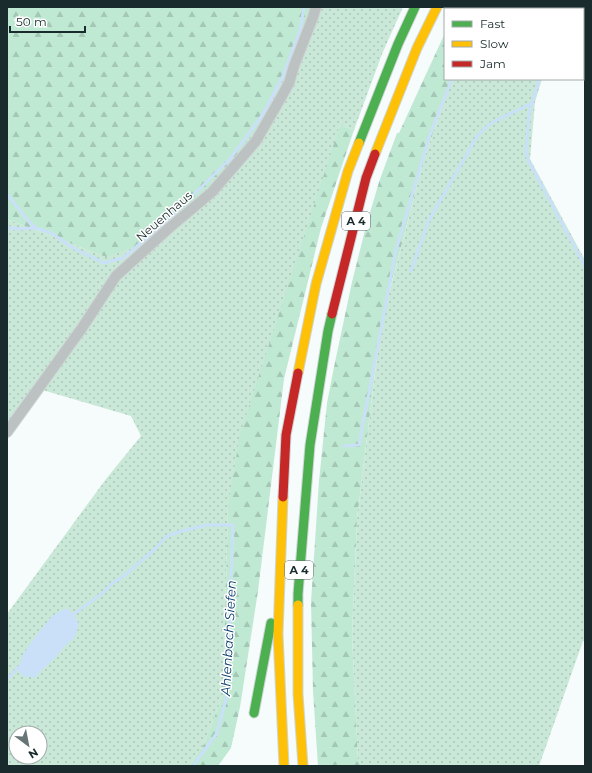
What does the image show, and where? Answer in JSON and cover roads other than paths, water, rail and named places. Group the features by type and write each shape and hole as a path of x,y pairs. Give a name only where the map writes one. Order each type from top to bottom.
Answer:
{"highway":[{"name":"A 4","path":"284,766 278,634 286,435 316,284 348,171 398,44 415,7"},
{"name":"A 4","path":"303,763 298,687 298,587 310,445 328,331 366,178 417,48 437,7"},
{"path":"254,713 280,581"}],"street":[{"name":"Neuenhaus","path":"7,432 82,328 116,276 212,192 256,141 289,83 316,7"}],"water":[{"path":"64,609 69,609 78,622 78,629 74,638 35,678 23,676 18,671 23,654 52,616"}],"waterway":[{"path":"7,194 29,222 36,228 51,233 75,249 104,263 123,258 168,220 230,159 263,114 283,76 300,30 304,7"},
{"path":"344,446 359,445 396,250 429,137 452,80"},
{"path":"539,80 529,114 526,152 529,162 585,266"},
{"path":"411,271 429,220 478,135 491,123 532,103"},
{"path":"7,227 15,229 36,228"},
{"name":"Ahlenbach Siefen","path":"71,616 125,575 155,549 166,537 178,532 207,525 233,525 227,695 217,733 193,766"},
{"path":"7,679 21,665"}]}
